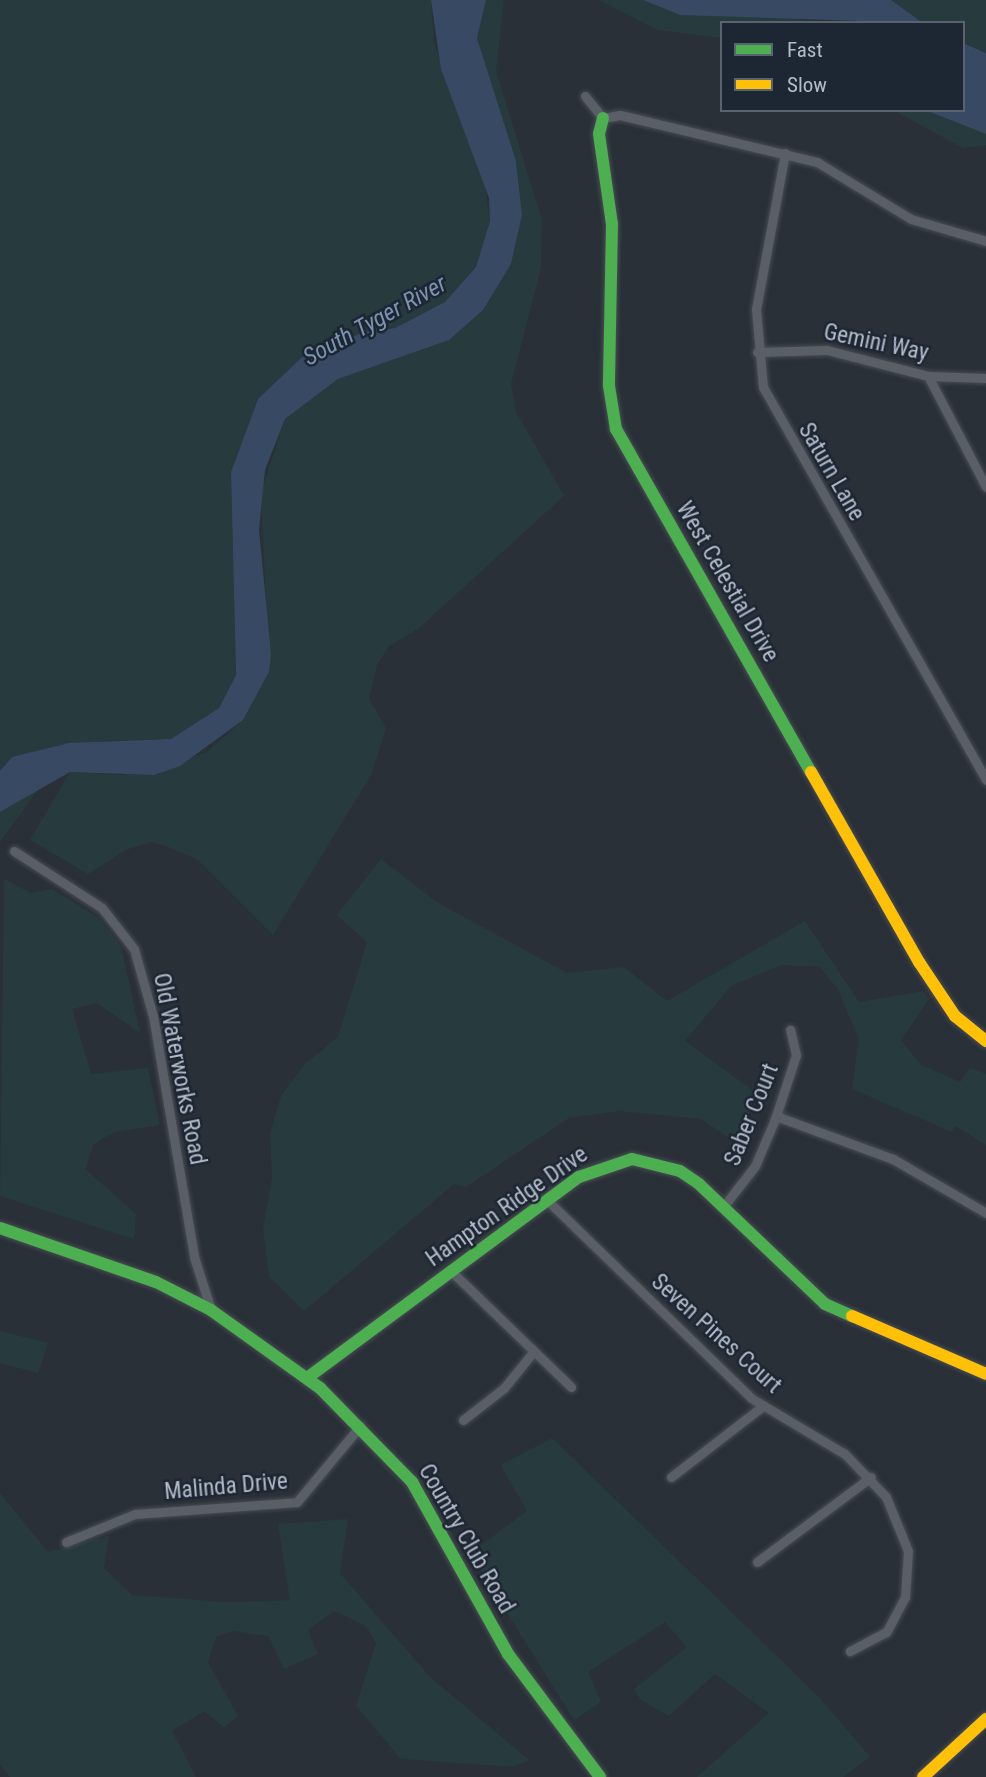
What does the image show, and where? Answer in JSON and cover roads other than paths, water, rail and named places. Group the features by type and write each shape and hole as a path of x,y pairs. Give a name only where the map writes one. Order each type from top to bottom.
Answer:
{"street":[{"path":"585,96 603,118 620,116 785,153 840,173 911,219 986,241"},
{"name":"West Celestial Drive","path":"603,118 599,134 612,244 609,386 616,429 919,962 955,1016 986,1041"},
{"name":"Saturn Lane","path":"785,153 759,288 757,352 769,403 986,780"},
{"name":"Gemini Way","path":"757,352 827,349 928,376 986,378"},
{"path":"928,376 986,487"},
{"name":"Old Waterworks Road","path":"14,851 102,908 134,949 153,1016 194,1257 211,1310"},
{"name":"Saber Court","path":"723,1207 755,1166 776,1116 796,1055 790,1030"},
{"path":"776,1116 892,1159 986,1213"},
{"name":"Hampton Ridge Drive","path":"307,1378 547,1200 597,1167 632,1159 680,1171 723,1207 825,1304 986,1374"},
{"name":"Seven Pines Court","path":"547,1200 763,1406 845,1454 871,1477 905,1535 908,1583 886,1632 850,1651"},
{"name":"Country Club Road","path":"0,1228 156,1282 211,1310 307,1378 360,1426 412,1482 508,1654 600,1777"},
{"path":"451,1271 571,1387"},
{"path":"463,1420 504,1388 533,1352"},
{"path":"671,1477 763,1406"},
{"name":"Malinda Drive","path":"66,1542 135,1514 297,1502 360,1426"},
{"path":"757,1562 871,1477"},
{"path":"923,1777 986,1719"}],"water":[{"path":"431,0 486,0 477,38 516,161 522,215 511,264 483,310 449,340 338,379 285,419 265,470 259,530 271,654 269,672 243,720 180,766 154,775 70,772 0,812 0,771 12,757 69,743 171,739 219,708 236,675 231,472 258,399 302,357 364,332 395,328 445,302 476,267 490,221 489,198 441,69"},
{"path":"643,0 891,0 920,21 862,21 680,15"},
{"path":"965,44 986,53 986,134 930,112 965,112"}],"water label":[{"name":"South Tyger River","path":"375,321"}]}
